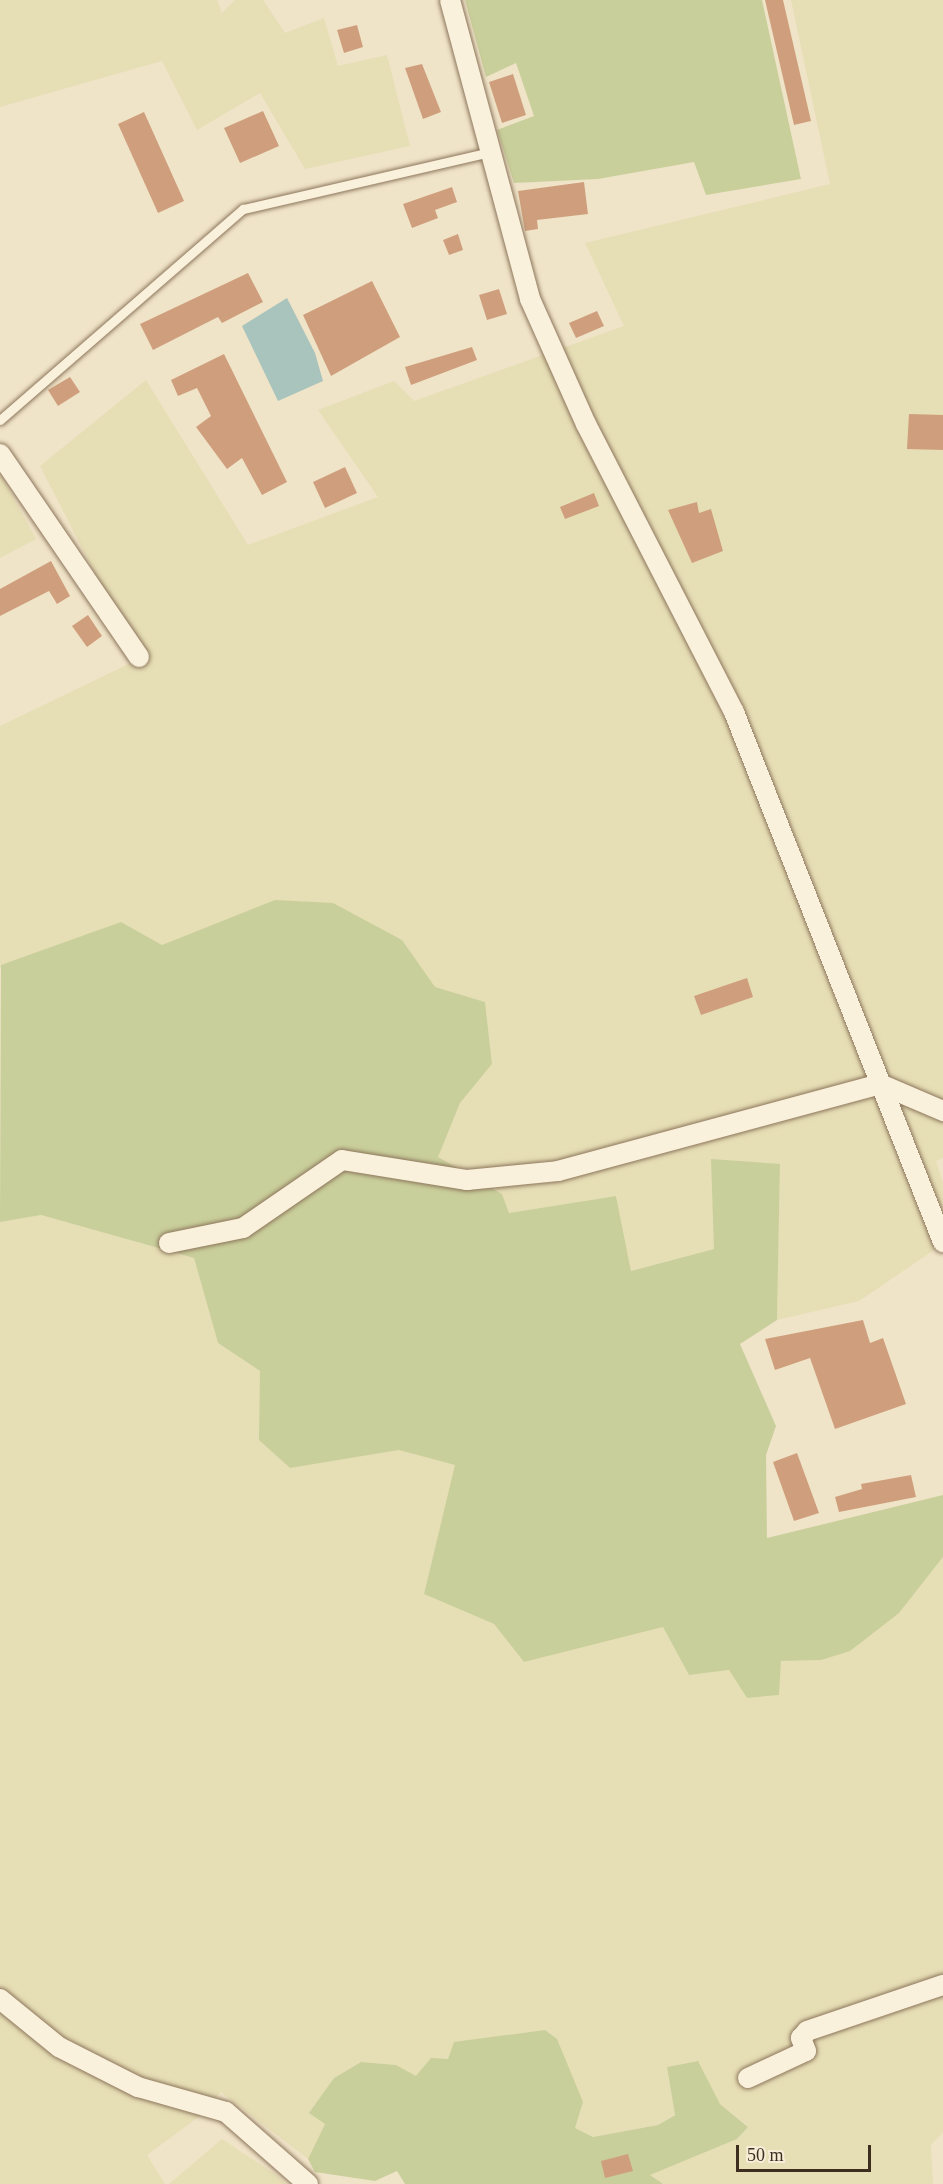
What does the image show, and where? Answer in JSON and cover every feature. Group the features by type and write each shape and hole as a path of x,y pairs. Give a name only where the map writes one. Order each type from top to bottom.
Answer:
{"street":[{"path":"450,0 530,299 586,424 734,712 943,1242"},
{"path":"0,454 139,657"},
{"path":"169,1243 243,1228 342,1160 467,1180 558,1171 880,1084 943,1111"},
{"path":"748,2078 806,2051 801,2038 807,2031 943,1984"},
{"path":"0,1999 59,2047 138,2087 226,2112 309,2184"}],"lane":[{"path":"0,420 243,209 489,152"}],"shaded area":[{"path":"0,0 217,0 222,13 235,0 263,0 285,33 324,18 338,66 387,55 410,146 305,169 260,93 197,130 162,61 0,107"},
{"path":"791,0 943,0 943,1158 936,1161 943,1183 943,1244 859,1301 777,1320 780,1164 714,1249 631,1271 616,1196 509,1213 502,1194 437,1158 460,1103 492,1064 485,1002 434,987 402,940 275,900 162,945 121,922 0,968 0,726 139,659 40,466 146,380 248,545 378,497 318,410 394,381 414,401 624,326 585,243 830,184"},
{"path":"0,473 36,539 0,558"},
{"path":"41,1215 194,1258 218,1343 260,1371 260,1440 290,1468 399,1450 456,1465 424,1594 494,1624 524,1662 663,1627 689,1675 729,1670 747,1698 779,1695 781,1661 821,1660 899,1613 943,1557 943,2132 931,2145 933,2184 663,2184 649,2175 737,2139 748,2126 720,2104 697,2061 667,2067 675,2114 658,2125 593,2137 575,2128 544,2030 515,2034 416,2076 396,2065 361,2062 334,2078 310,2113 325,2124 308,2159 221,2092 200,2116 147,2155 165,2184 0,2184 0,1222"},
{"path":"222,2139 275,2174 286,2184 169,2184"}],"green space":[{"path":"465,0 762,0 801,179 706,195 694,162 598,179 514,183 497,130 534,116 516,63 486,77"},
{"path":"275,900 333,903 402,940 435,987 485,1002 492,1064 460,1103 438,1157 502,1194 509,1213 616,1196 631,1271 714,1249 711,1159 780,1164 777,1320 740,1344 776,1426 766,1455 767,1538 943,1495 943,1557 899,1613 850,1651 821,1660 781,1661 779,1695 747,1698 729,1670 689,1675 663,1627 524,1662 494,1624 424,1594 455,1465 399,1450 290,1468 259,1440 260,1371 218,1343 194,1258 41,1215 0,1222 1,965 121,922 162,945"},
{"path":"545,2030 557,2039 583,2102 575,2128 593,2137 658,2125 675,2115 667,2067 698,2061 720,2104 748,2127 737,2139 650,2175 663,2184 405,2184 397,2171 375,2181 315,2172 308,2159 325,2124 309,2113 334,2078 361,2062 396,2065 416,2076 431,2058 448,2059 454,2042"}],"water":[{"path":"287,298 315,353 323,381 278,401 242,326"}],"building":[{"path":"765,0 783,0 811,121 794,125"},
{"path":"357,25 363,47 344,53 337,30"},
{"path":"422,64 441,112 423,119 405,68"},
{"path":"513,74 526,115 502,123 489,82"},
{"path":"263,111 279,146 240,163 224,128"},
{"path":"144,112 184,201 158,213 118,124"},
{"path":"584,182 588,214 537,220 538,229 525,231 518,191"},
{"path":"452,187 457,202 435,210 438,218 412,228 403,204"},
{"path":"458,234 463,250 449,255 443,240"},
{"path":"248,273 263,302 222,323 218,317 153,350 140,324"},
{"path":"372,281 400,337 331,376 303,315"},
{"path":"499,289 507,314 487,320 479,295"},
{"path":"597,311 604,326 576,338 569,323"},
{"path":"472,347 477,360 411,385 405,367"},
{"path":"224,354 287,482 262,495 242,458 227,469 196,427 211,416 197,388 178,396 171,380"},
{"path":"70,377 80,392 58,406 48,390"},
{"path":"909,414 943,415 943,450 907,449"},
{"path":"345,467 357,493 325,508 313,482"},
{"path":"594,493 599,506 565,519 560,507"},
{"path":"697,502 699,513 711,509 723,551 692,563 668,510"},
{"path":"51,561 70,596 57,604 49,591 0,616 0,589"},
{"path":"88,615 102,636 87,647 72,626"},
{"path":"747,978 753,997 701,1015 694,996"},
{"path":"863,1320 870,1343 883,1338 906,1404 835,1429 810,1358 775,1370 765,1339"},
{"path":"797,1453 819,1513 794,1521 773,1462"},
{"path":"911,1475 916,1497 839,1512 835,1497 862,1489 861,1484"},
{"path":"628,2154 633,2171 605,2178 601,2161"}]}
